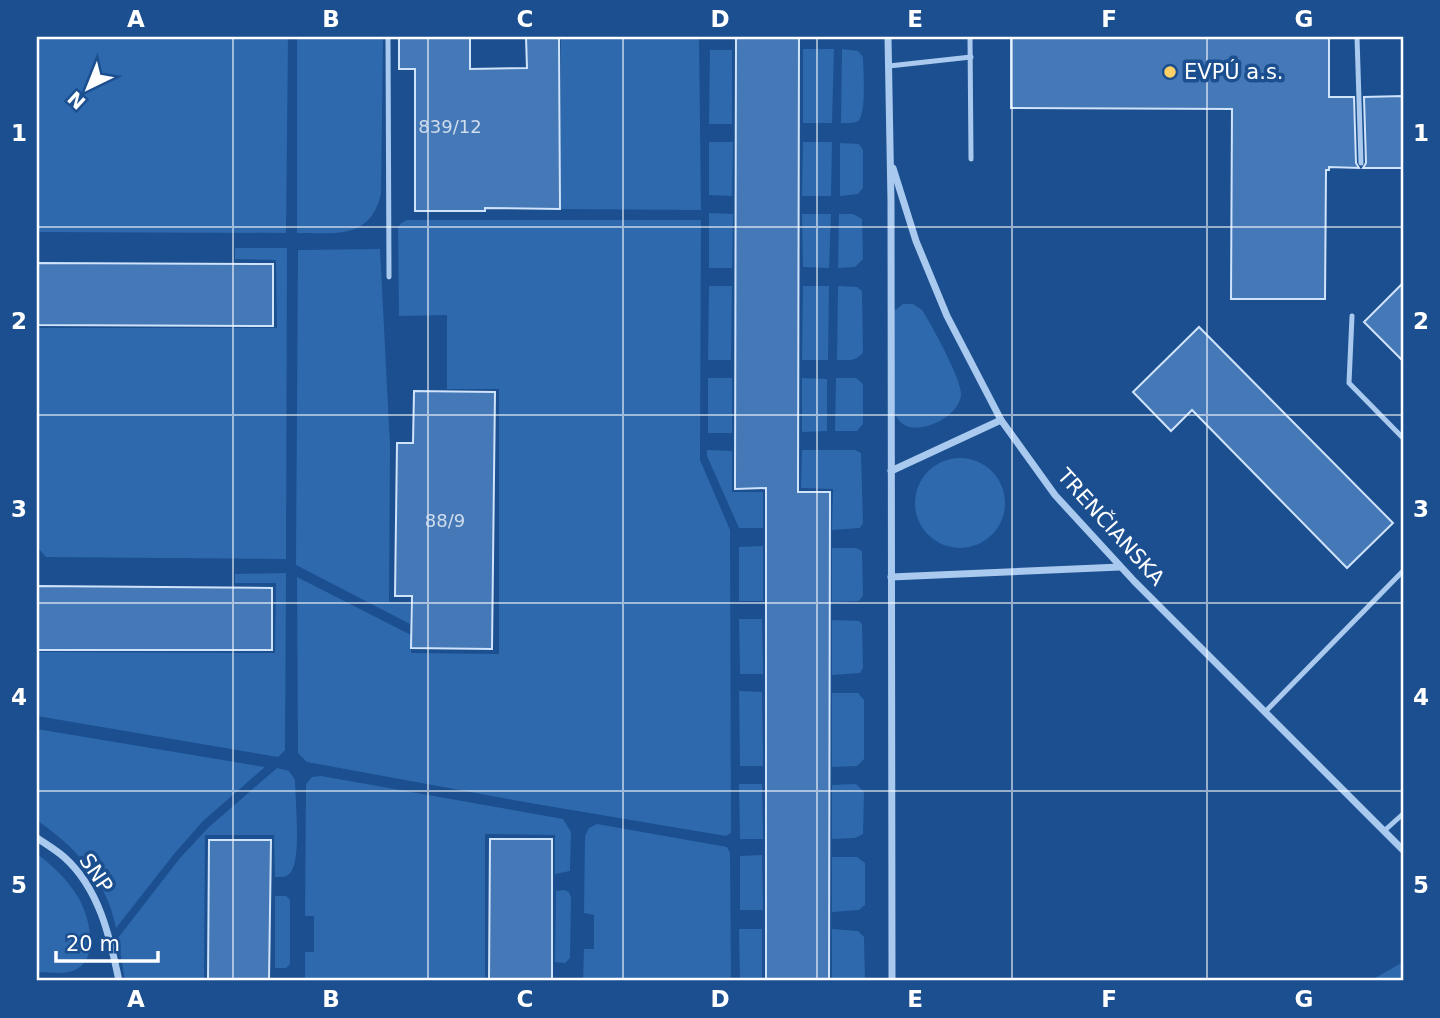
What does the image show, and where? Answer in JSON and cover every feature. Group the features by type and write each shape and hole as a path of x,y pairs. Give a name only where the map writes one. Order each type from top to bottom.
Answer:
{"street":[{"name":"TRENČIANSKA","path":"888,37 891,161 892,981"},
{"name":"TRENČIANSKA","path":"891,161 916,242 947,316 1001,420 1055,495 1120,567 1403,850"},
{"path":"891,471 1001,420"},
{"path":"891,577 1120,567"},
{"name":"SNP","path":"37,838 65,858 92,892 111,941 119,981"}],"lane":[{"path":"388,37 388,277"},
{"path":"971,37 971,159"},
{"path":"1357,37 1361,163"},
{"path":"889,66 971,57"},
{"path":"1352,316 1349,383 1403,438"},
{"path":"1265,712 1403,571"},
{"path":"1384,831 1403,814"}],"shaded area":[{"path":"37,37 288,37 286,233 40,232 37,228"},
{"path":"297,37 383,37 381,194 369,219 360,227 349,231 297,233"},
{"path":"561,37 699,37 701,210 560,209"},
{"path":"803,49 834,49 832,123 803,123"},
{"path":"842,49 858,51 863,57 863,110 858,121 852,123 841,123"},
{"path":"710,50 732,50 732,124 709,124"},
{"path":"709,142 733,142 732,196 709,195"},
{"path":"803,142 832,142 831,196 802,196"},
{"path":"840,143 859,144 863,150 863,188 858,194 840,196"},
{"path":"709,213 733,214 732,268 709,268"},
{"path":"802,214 831,214 829,268 803,267"},
{"path":"839,214 853,214 862,219 863,259 855,267 838,268"},
{"path":"407,220 701,220 700,460 730,530 731,833 726,836 307,762 298,753 297,577 411,635 411,653 499,654 499,389 447,389 447,315 399,316 398,228"},
{"path":"235,248 287,248 286,559 46,557 37,547 37,328 277,328 276,260 235,259"},
{"path":"380,249 390,445 389,602 410,602 410,624 296,565 298,250"},
{"path":"709,286 732,286 731,360 708,360"},
{"path":"803,286 829,286 828,360 802,360"},
{"path":"838,286 857,287 862,291 863,352 852,360 837,360"},
{"path":"903,304 913,304 922,310 957,377 961,395 949,415 933,424 917,428 906,426 894,412 894,311"},
{"path":"708,378 732,378 732,433 708,433"},
{"path":"802,378 827,379 827,431 802,432"},
{"path":"836,378 856,378 863,384 863,424 857,431 835,431"},
{"path":"707,450 732,451 732,492 763,492 763,528 739,528 707,456"},
{"path":"802,450 855,450 861,453 863,523 860,528 832,530 833,489 801,488"},
{"path":"960,458 977,461 992,471 1002,486 1005,503 1002,520 992,535 977,545 960,548 943,545 928,535 918,520 915,503 918,486 928,471 943,461"},
{"path":"763,546 763,601 739,601 739,547"},
{"path":"832,548 856,548 862,551 863,595 859,601 832,602"},
{"path":"286,573 285,750 278,757 37,716 37,652 275,653 276,583 235,583 235,574"},
{"path":"739,619 762,619 763,674 740,674"},
{"path":"832,620 859,621 862,624 863,668 860,673 832,675"},
{"path":"739,691 762,692 763,766 740,766"},
{"path":"832,693 858,693 864,700 864,759 857,766 832,767"},
{"path":"37,729 265,767 203,821 116,928 105,895 87,866 76,853 37,820"},
{"path":"277,768 289,771 295,780 297,843 294,866 290,873 275,877 274,835 205,835 204,981 125,981 118,938 180,858 209,827"},
{"path":"321,776 563,819 571,832 570,871 555,874 555,835 485,834 485,981 305,981 305,952 314,952 314,916 305,916 306,784 312,777"},
{"path":"739,784 762,784 763,839 740,839"},
{"path":"856,784 864,792 863,834 855,838 832,839 832,785"},
{"path":"597,824 727,847 730,853 731,981 583,981 584,949 594,949 594,915 584,913 585,836 589,828"},
{"path":"37,854 69,885 78,897 86,916 90,950 79,968 69,972 37,972"},
{"path":"762,855 763,910 740,910 740,856"},
{"path":"832,857 857,857 865,863 865,905 859,910 832,912"},
{"path":"556,891 569,892 571,898 570,958 565,963 555,962"},
{"path":"275,896 286,896 290,900 290,964 286,968 275,968"},
{"path":"739,929 762,929 762,981 740,981"},
{"path":"832,929 858,931 864,937 865,981 832,981"},
{"path":"1403,962 1403,981 1370,981"}],"building":[{"path":"399,37 470,37 470,69 527,68 526,37 559,37 560,209 415,211 415,69 399,69"},
{"path":"736,37 799,37 798,492 830,492 829,981 766,981 766,488 735,489"},
{"name":"EVPÚ a.s.","path":"1011,37 1329,37 1329,97 1354,97 1356,163 1359,168 1329,167 1329,170 1326,170 1325,299 1231,299 1232,109 1011,108"},
{"path":"1403,96 1403,168 1363,168 1366,163 1364,97"},
{"path":"37,263 273,264 273,326 37,325"},
{"path":"1403,283 1403,361 1364,322"},
{"path":"1199,327 1393,523 1347,568 1192,410 1171,431 1133,392"},
{"path":"414,391 495,392 492,649 411,648 412,596 395,596 397,443 413,443"},
{"path":"37,586 272,588 272,650 37,650"},
{"path":"490,839 552,839 552,981 489,981"},
{"path":"209,840 271,840 269,981 208,981"}],"place":[{"name":"EVPÚ a.s.","path":"1170,72"}]}
